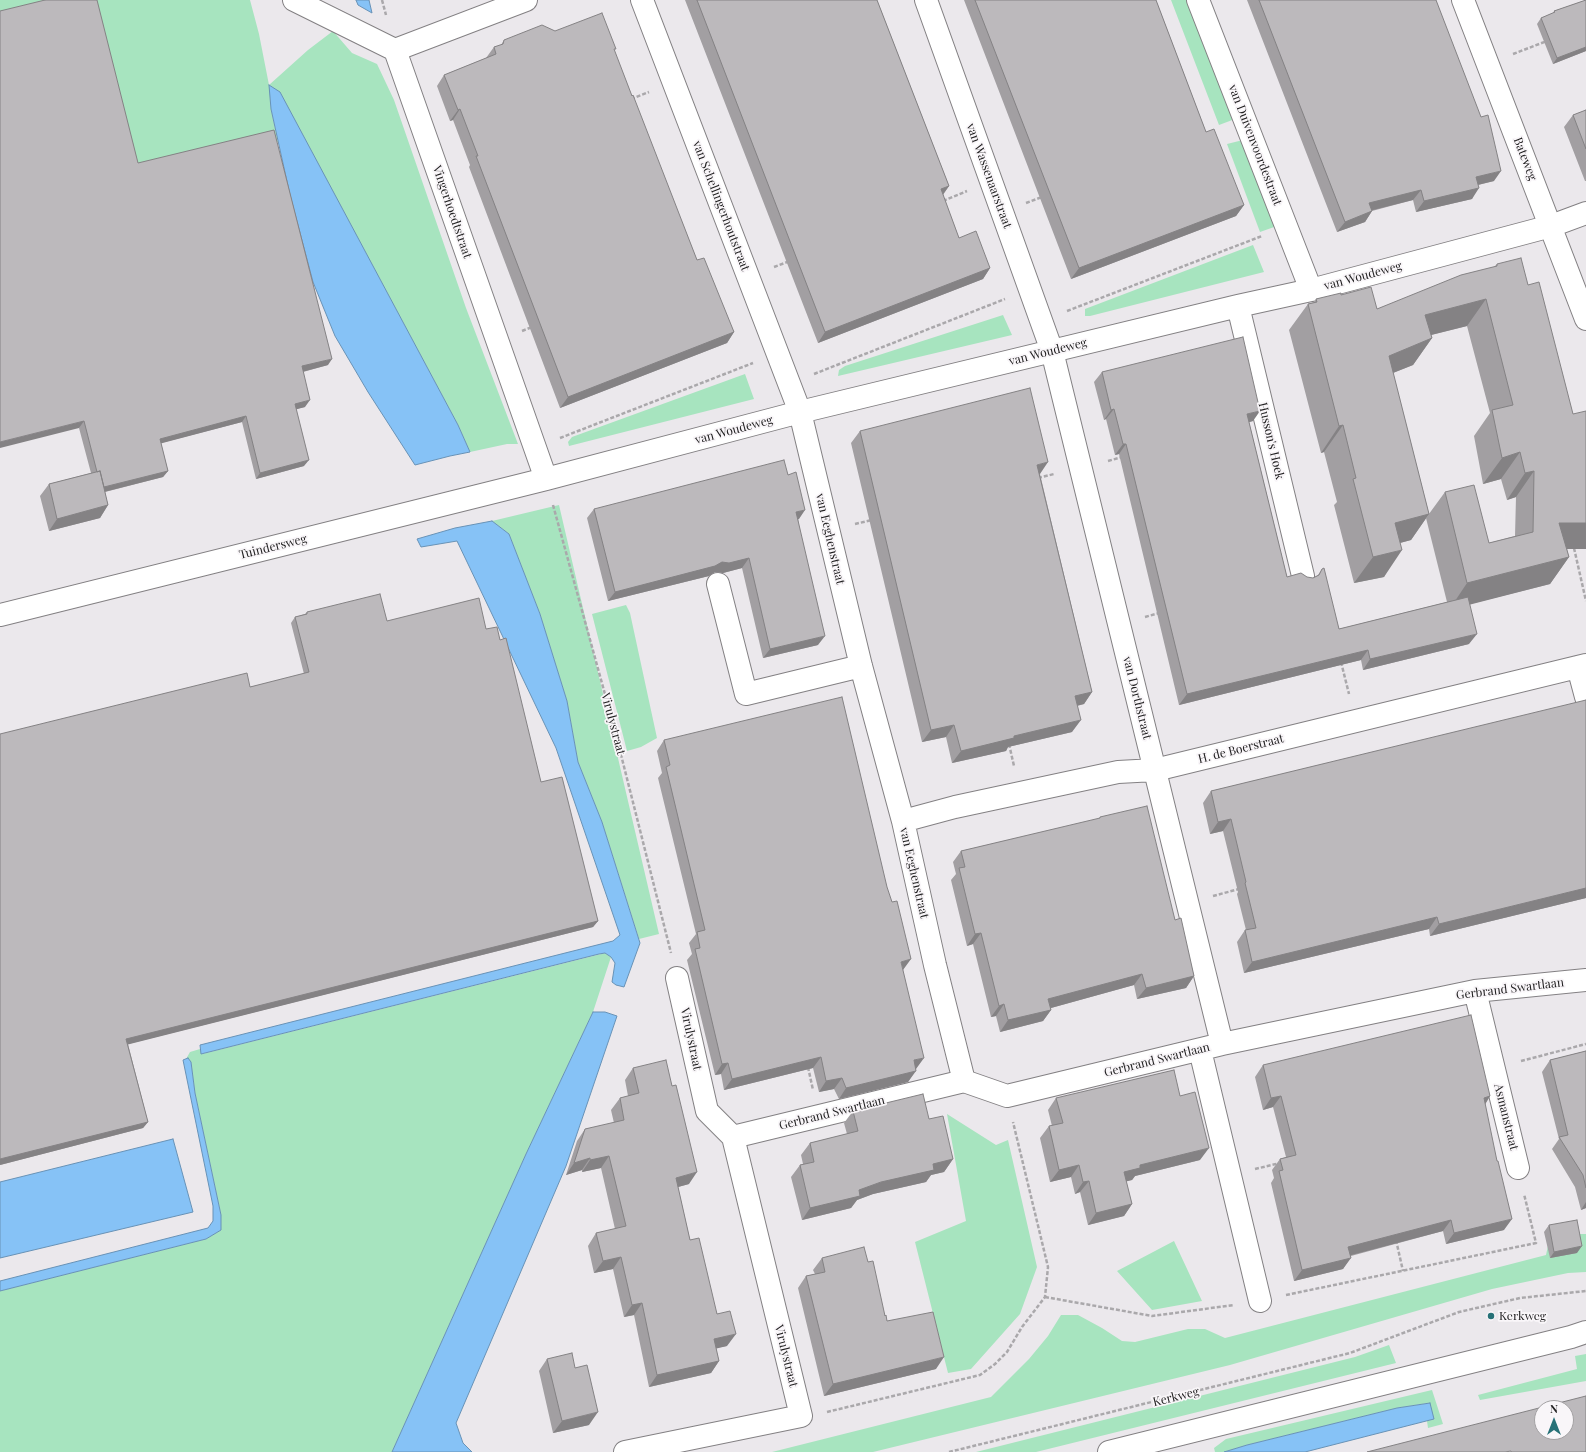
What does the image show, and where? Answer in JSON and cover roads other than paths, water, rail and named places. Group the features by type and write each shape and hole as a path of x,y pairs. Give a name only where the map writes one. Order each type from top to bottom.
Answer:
{"street":[{"path":"294,0 395,50 526,0"},
{"name":"van Schellingerhoutstraat","path":"642,0 800,412"},
{"name":"van Wassenaarstraat","path":"926,0 1052,352"},
{"name":"van Duivenvoordestraat","path":"1198,0 1311,290"},
{"name":"Bateweg","path":"1463,0 1586,319"},
{"name":"Vingerhoedtstraat","path":"395,50 546,479"},
{"name":"van Woudeweg","path":"546,479 800,412 1238,306 1311,290 1551,226 1586,213"},
{"name":"Husson's Hoek","path":"1238,306 1303,576"},
{"name":"van Dorthstraat","path":"1052,352 1222,1044"},
{"name":"van Eeghenstraat","path":"800,412 861,666 902,821 935,965 964,1081"},
{"name":"Tuindersweg","path":"0,616 546,479"},
{"path":"718,584 746,694 861,666"},
{"name":"H. de Boerstraat","path":"902,821 1118,772 1155,770 1582,666 1586,697"},
{"name":"Virulystraat","path":"625,1452 801,1416 734,1137 707,1111 677,978"},
{"name":"Gerbrand Swartlaan","path":"734,1137 964,1081 1007,1096 1222,1044 1475,991 1586,980"},
{"name":"Asmanstraat","path":"1475,991 1518,1168"},
{"path":"1200,1050 1260,1301"},
{"path":"1109,1452 1581,1336"}],"water":[{"path":"356,0 369,0 372,13 358,5"},
{"path":"269,85 280,92 458,425 470,452 415,465 368,392 335,336 313,282 290,195 271,109"},
{"path":"492,521 509,534 540,614 567,701 578,762 602,822 640,943 624,987 616,985 612,982 615,963 611,957 605,953 201,1054 200,1045 613,941 620,935 556,748 457,541 421,547 417,539 455,528"},
{"path":"593,1012 605,1012 617,1016 566,1166 456,1423 463,1443 472,1452 392,1452 526,1154"},
{"path":"188,1058 191,1062 195,1093 221,1215 221,1230 206,1239 0,1291 0,1281 208,1228 213,1221 213,1206 183,1060"},
{"path":"173,1139 193,1212 0,1258 0,1182"},
{"path":"1430,1403 1434,1419 1305,1452 1224,1452 1397,1408"}],"place":[{"name":"Kerkweg","path":"1491,1316"}]}
